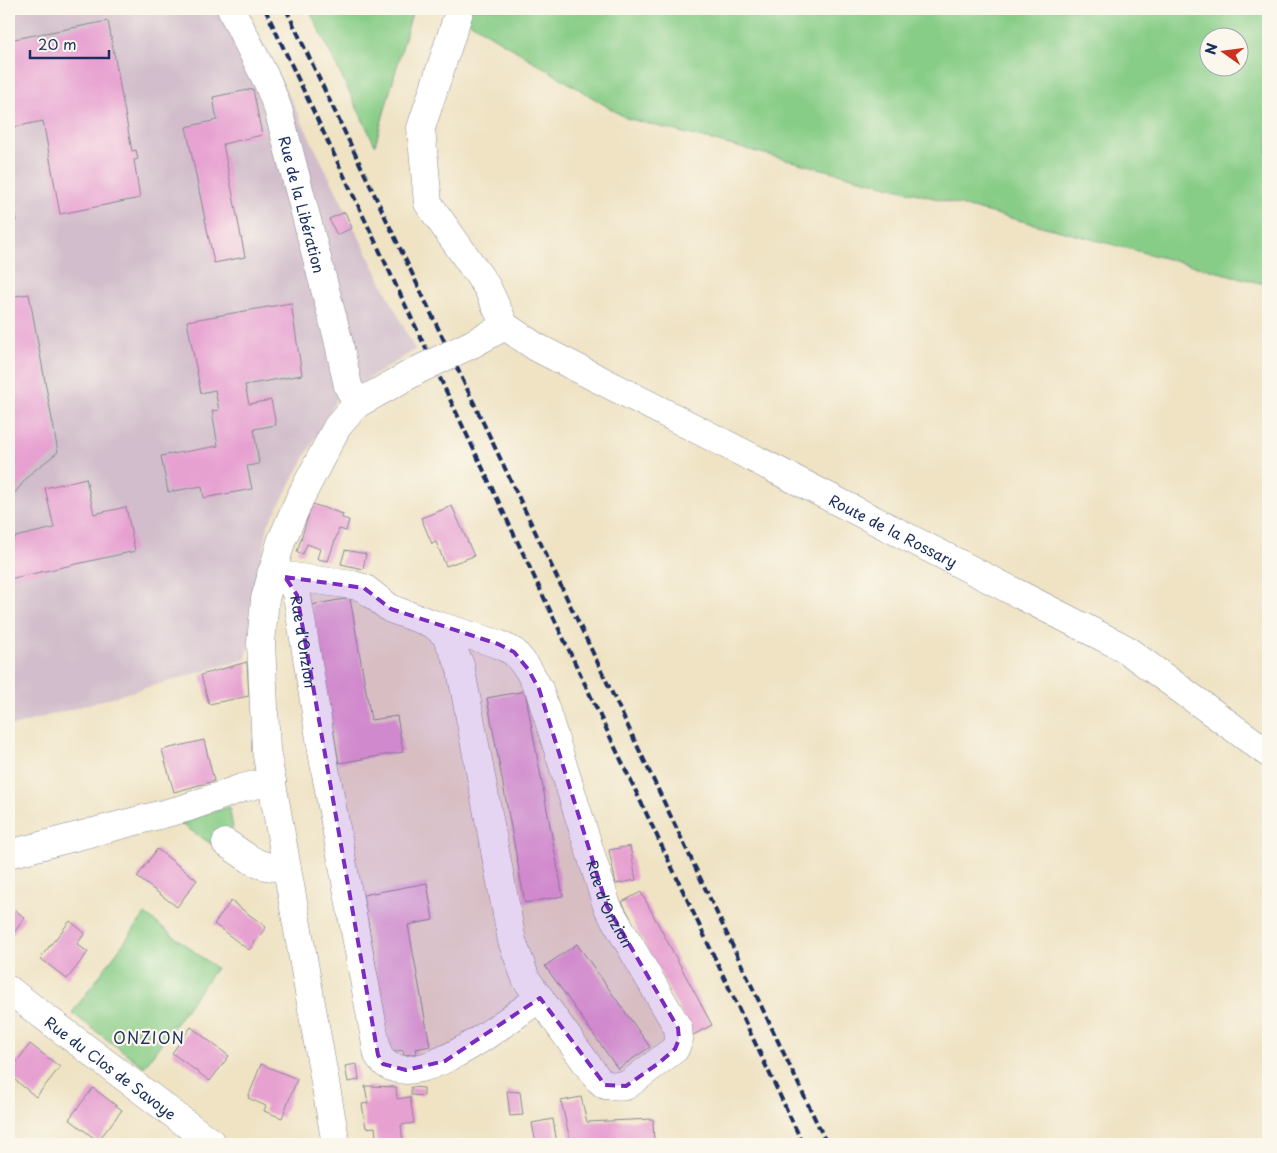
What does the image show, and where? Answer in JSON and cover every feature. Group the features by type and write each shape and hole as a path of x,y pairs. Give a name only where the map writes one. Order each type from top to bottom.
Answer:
{"street":[{"name":"Rue de la Libération","path":"231,9 268,83 278,109 338,338 348,386 357,404"},
{"path":"460,9 421,128 428,203 487,287 505,326"},
{"name":"Rue d'Onzion","path":"336,1144 266,750 262,706 261,643 278,576 281,542 321,456 337,427 357,404 418,370 505,326"},
{"name":"Route de la Rossary","path":"505,326 536,347 1124,648 1268,753"},
{"name":"Rue d'Onzion","path":"278,576 364,588 391,609 498,644 514,652 528,669 539,689 607,906 678,1028 679,1040 675,1049 660,1063 626,1086 606,1085 597,1078 526,979 512,941 460,665 446,636 433,624"},
{"name":"Rue d'Onzion","path":"278,576 293,586 297,595 324,763 378,1056 383,1064 391,1069 406,1070 445,1061 540,998"},
{"path":"9,854 186,808 253,785 272,781"},
{"path":"226,843 261,866 270,868 286,866"},
{"name":"Rue du Clos de Savoye","path":"9,990 213,1144"}],"highlighted area":[{"path":"285,577 364,588 391,609 498,644 514,652 528,669 539,689 607,906 678,1028 679,1039 675,1049 659,1063 626,1086 605,1085 540,998 445,1061 406,1070 383,1064 378,1055 297,595"}],"shaded area":[{"path":"9,9 246,9 415,350 337,398 268,525 246,659 9,727"}],"green space":[{"path":"309,9 413,9 375,145"},
{"path":"448,9 1268,9 1268,285 626,118"},
{"path":"229,807 233,827 216,847 178,822"},
{"path":"145,914 216,968 144,1067 72,1013"}],"building":[{"path":"108,21 132,151 136,150 138,159 134,160 140,198 60,214 43,121 9,128 9,40"},
{"path":"253,89 262,135 223,144 245,257 214,263 186,127 217,120 213,97"},
{"path":"9,183 16,221 9,223"},
{"path":"345,212 352,228 337,235 329,219"},
{"path":"29,294 58,452 30,474 9,500 9,297"},
{"path":"291,303 302,375 245,385 249,404 271,400 276,425 254,429 259,464 247,466 252,489 204,498 202,486 168,492 161,456 218,446 212,411 219,410 215,390 201,393 187,321"},
{"path":"86,478 94,514 126,507 135,551 9,579 9,548 15,537 54,528 45,488"},
{"path":"312,504 343,514 342,518 349,520 346,531 339,529 328,561 317,559 320,549 307,544 303,554 297,552"},
{"path":"452,506 474,556 446,566 436,542 432,544 421,518"},
{"path":"345,550 366,554 363,569 341,564"},
{"path":"350,598 371,720 397,716 403,752 339,763 311,605"},
{"path":"247,662 249,696 209,704 201,675"},
{"path":"525,691 563,896 525,903 487,698"},
{"path":"204,740 214,781 174,792 162,750"},
{"path":"630,846 636,880 616,884 609,850"},
{"path":"157,849 197,880 177,907 137,877"},
{"path":"427,883 433,920 408,925 430,1046 416,1049 417,1053 404,1055 403,1050 391,1052 363,895"},
{"path":"641,892 712,1025 693,1035 622,902"},
{"path":"231,901 266,927 249,950 214,924"},
{"path":"9,905 25,918 9,939"},
{"path":"70,921 85,933 77,944 88,952 67,979 40,958"},
{"path":"577,944 650,1047 618,1069 545,966"},
{"path":"191,1027 229,1056 210,1081 172,1053"},
{"path":"30,1044 60,1067 36,1097 9,1075 9,1072"},
{"path":"261,1064 297,1079 282,1118 264,1111 266,1106 248,1098"},
{"path":"357,1064 359,1080 348,1082 345,1066"},
{"path":"365,1086 396,1087 397,1099 410,1097 414,1123 401,1125 403,1143 377,1144 375,1127 366,1128 362,1104 368,1103"},
{"path":"411,1087 424,1088 424,1096 411,1095"},
{"path":"93,1088 122,1110 98,1141 69,1119"},
{"path":"507,1091 520,1092 523,1115 510,1116"},
{"path":"581,1097 587,1122 653,1119 654,1144 571,1144 561,1101"},
{"path":"553,1119 557,1144 536,1144 532,1123"}],"railway":[{"path":"265,9 803,1144"},
{"path":"286,9 827,1144"}],"district":[{"name":"ONZION","path":"149,1037"}]}
